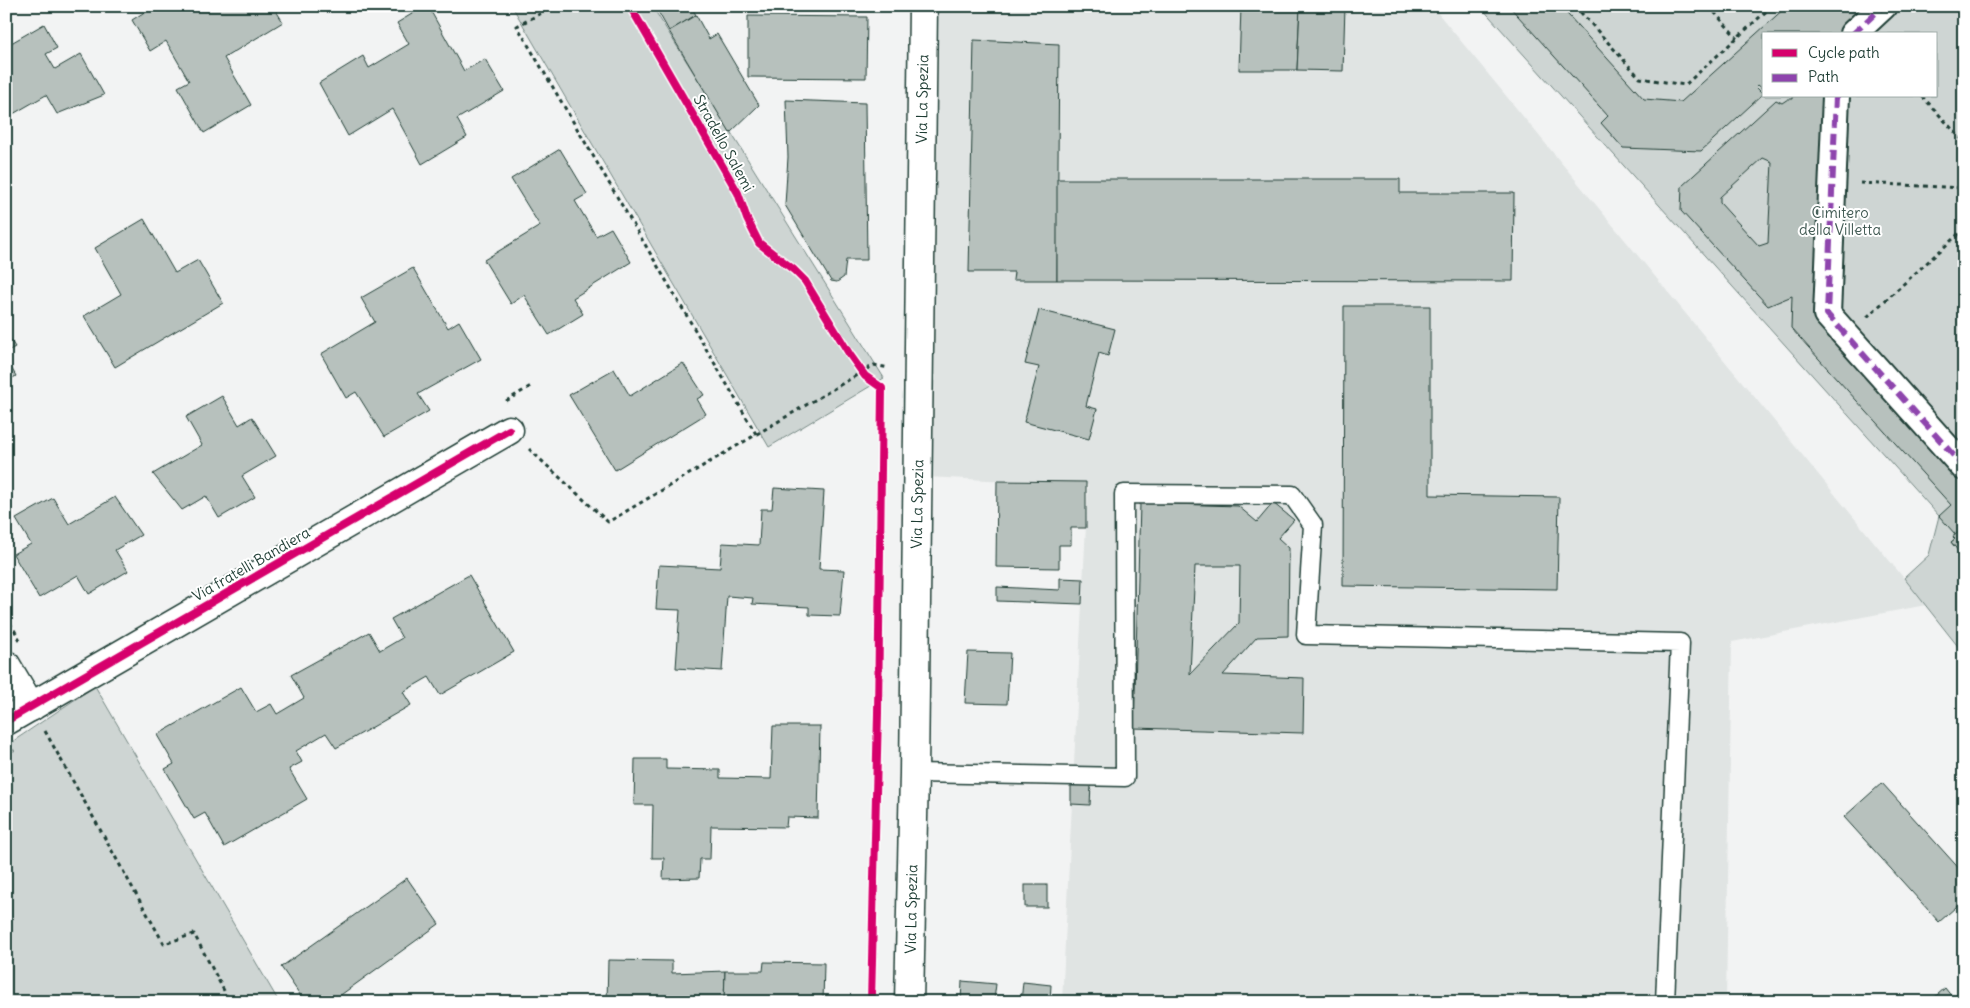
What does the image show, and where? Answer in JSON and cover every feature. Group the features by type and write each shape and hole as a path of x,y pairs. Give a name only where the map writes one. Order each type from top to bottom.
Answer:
{"main road":[{"name":"Via La Spezia","path":"908,1002 914,773 923,6"},
{"name":"Via fratelli Bandiera","path":"6,721 509,430"},
{"path":"6,665 31,707"}],"street":[{"path":"1855,32 1883,6"},
{"path":"1836,98 1827,314 1964,467"}],"lane":[{"path":"914,773 1125,777 1124,494 1292,495 1312,525 1306,635 1680,643 1665,1002"}],"path":[{"path":"555,6 517,26 756,434"},
{"path":"1575,6 1640,78 1685,85 1772,6"},
{"path":"1709,6 1737,38"},
{"path":"1924,98 1964,142"},
{"path":"1832,182 1964,188"},
{"path":"1846,336 1964,229"},
{"path":"509,430 608,522 756,434 860,369 874,365 919,373"},
{"path":"860,369 871,380"},
{"path":"31,707 164,944 194,934 230,1002"}],"shaded area":[{"path":"907,6 1432,6 1926,605 1732,642 1726,1002 1062,1002 1088,485 905,476"}],"green space":[{"path":"512,6 652,6 884,378 769,447"},
{"name":"Cimitero della Villetta","path":"1480,6 1964,6 1964,654 1904,578 1929,555 1939,516"},
{"path":"95,686 279,1002 6,1002 6,746"}],"building":[{"path":"154,6 273,6 283,22 224,58 251,105 204,133 178,87 189,81 166,41 150,51 132,20"},
{"path":"428,6 464,71 485,59 504,91 457,119 467,137 422,164 392,109 348,136 319,83 363,56 369,68 409,44 397,23"},
{"path":"655,6 691,6 696,15 669,31"},
{"path":"1028,6 1061,6 1061,9"},
{"path":"1241,6 1300,6 1297,70 1239,70"},
{"path":"1300,6 1345,6 1343,71 1297,70"},
{"path":"1509,6 1560,6 1644,99 1681,102 1787,6 1871,6 1842,32 1762,32 1762,88 1758,85 1756,87 1762,95 1701,151 1623,148 1601,123 1608,116"},
{"path":"696,15 709,39 717,34 759,105 730,133 669,31"},
{"path":"748,16 867,17 866,78 748,77"},
{"path":"44,24 57,48 46,54 55,69 81,54 104,95 57,114 46,95 6,118 6,46"},
{"path":"974,40 1059,44 1057,280 1013,280 1014,272 969,272"},
{"path":"1827,98 1818,318 1964,479 1964,572 1959,566 1960,553 1951,542 1955,539 1953,537 1955,534 1939,516 1951,505 1791,328 1792,296 1768,306 1681,211 1682,186 1776,100 1782,103 1788,99","holes":["1763,158 1772,162 1768,243 1759,246 1720,203 1720,197"]},
{"path":"786,100 865,103 867,260 846,260 844,277 837,282 831,281 785,205 788,157"},
{"path":"560,149 587,194 575,201 596,236 611,228 631,262 573,298 583,314 549,335 524,295 511,304 484,260 540,226 511,179"},
{"path":"1057,179 1400,179 1400,193 1514,193 1513,281 1057,280"},
{"path":"144,219 175,273 198,260 223,303 115,367 84,316 121,294 95,248"},
{"path":"413,268 448,328 459,321 481,359 418,394 429,411 384,437 356,392 346,398 321,354 375,322 361,298"},
{"path":"1344,306 1430,306 1430,495 1559,497 1557,589 1343,586"},
{"path":"1039,310 1115,329 1108,356 1099,353 1086,406 1097,409 1089,439 1024,422 1039,367 1025,364"},
{"path":"6,333 15,347 6,352"},
{"path":"6,359 16,376 6,382"},
{"path":"683,363 704,395 697,399 706,414 615,470 569,395 614,369 630,396"},
{"path":"222,396 239,425 252,417 276,456 242,476 255,497 219,518 206,496 182,510 153,474 202,445 186,417"},
{"path":"997,481 1086,482 1086,528 1071,528 1071,545 1059,545 1059,568 996,567"},
{"path":"774,488 824,491 819,569 844,570 840,616 809,615 809,607 752,604 753,598 727,596 722,671 676,668 680,610 656,609 659,565 720,568 722,543 759,545 761,509 772,509"},
{"path":"115,497 141,535 115,550 128,571 89,594 78,575 39,598 13,554 31,544 16,519 53,498 69,524"},
{"path":"1140,503 1238,506 1257,522 1273,503 1294,520 1278,538 1289,548 1288,636 1257,637 1223,675 1304,678 1303,733 1134,728","holes":["1195,566 1240,566 1239,623 1190,674"]},
{"path":"1964,527 1964,572 1959,566 1960,553 1951,542 1955,539 1953,537"},
{"path":"469,575 514,652 440,695 429,677 403,692 411,705 336,748 326,733 296,751 302,762 289,769 307,799 224,847 205,813 194,819 165,769 174,764 157,735 241,687 256,712 271,704 277,714 304,698 291,675 369,632 380,651 402,638 391,619"},
{"path":"1060,578 1083,579 1082,604 997,601 997,587 1060,590"},
{"path":"968,652 1010,653 1007,704 965,703"},
{"path":"773,726 820,726 818,818 787,817 786,827 711,826 710,859 700,859 699,878 663,879 664,858 652,858 653,805 634,805 635,759 666,759 666,769 720,770 720,778 771,779"},
{"path":"1882,783 1964,874 1964,900 1939,922 1844,817"},
{"path":"1071,784 1091,785 1090,805 1071,804"},
{"path":"407,878 439,924 331,1002 305,1002 281,967"},
{"path":"1025,885 1047,885 1047,907 1025,907"},
{"path":"608,960 672,961 672,973 725,971 724,1002 607,1002"},
{"path":"764,962 824,963 823,1002 724,1002 725,971 763,971"},
{"path":"962,981 996,984 994,1000 1016,1002 961,1002"},
{"path":"1023,982 1051,985 1050,1002 1021,1002"},
{"path":"1945,988 1956,1002 1929,1002"}],"marked path":[{"path":"1855,32 1883,6"},
{"path":"1836,98 1827,314 1964,467"}],"cycle path":[{"name":"Stradello Salemi","path":"630,6 738,193 747,219 759,243 805,281 865,376 882,388 878,713 871,1002"},
{"path":"6,721 509,430"}]}
